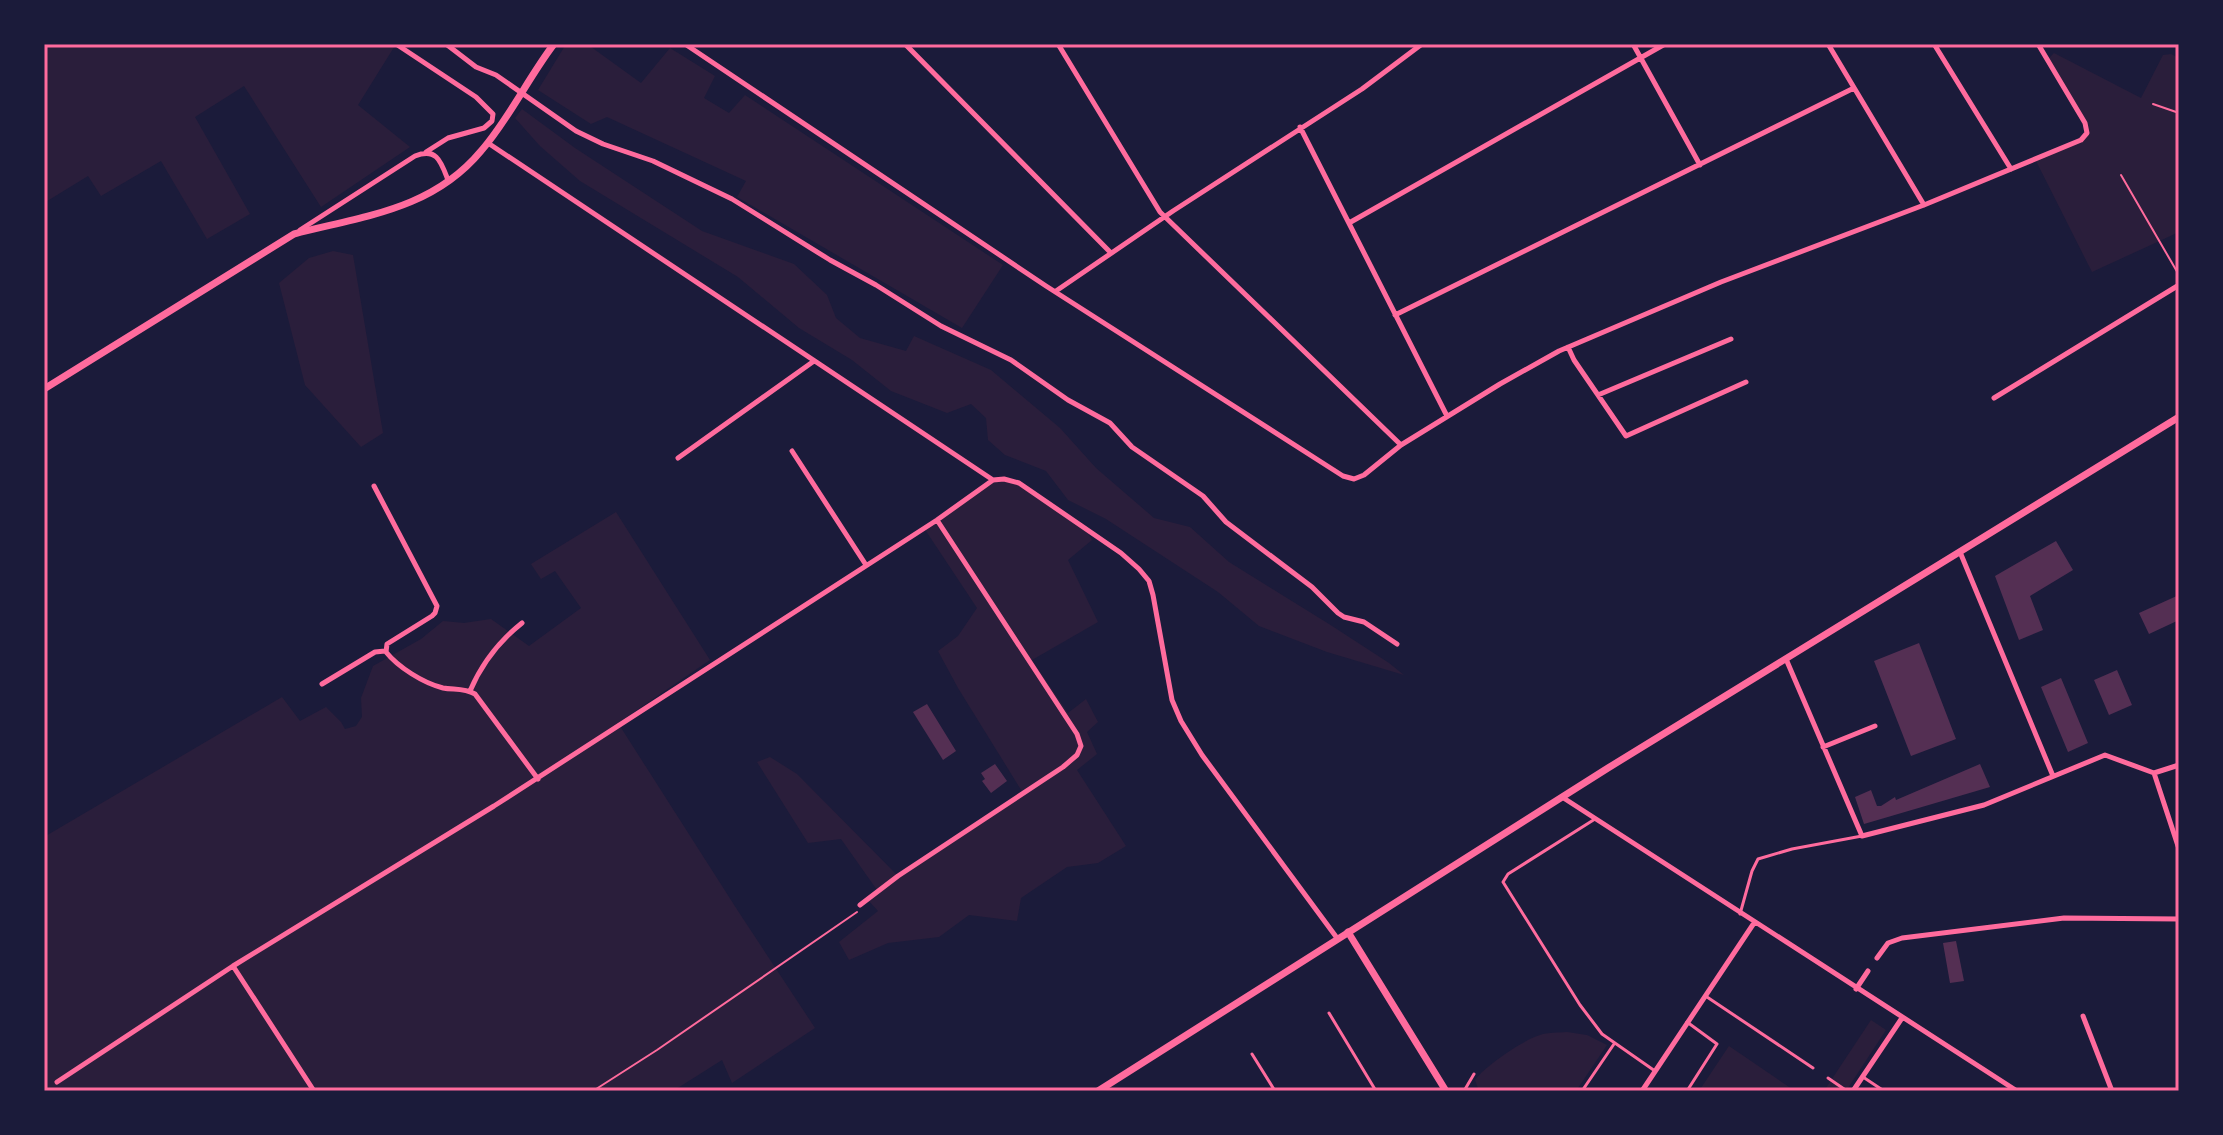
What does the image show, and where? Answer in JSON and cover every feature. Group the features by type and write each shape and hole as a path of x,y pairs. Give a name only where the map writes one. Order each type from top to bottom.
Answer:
{"main road":[{"path":"44,389 294,234 386,212 427,195 449,181 488,143 554,44"},
{"path":"1098,1091 1562,797 2179,417"},
{"path":"1348,932 1446,1091"}],"street":[{"path":"294,234 415,156 448,138 490,124 493,114 476,97 396,44"},
{"path":"446,44 476,67 496,75 576,131 653,161 732,199 941,326 1011,360 1068,400 1110,423 1132,447 1203,496 1226,522 1312,587 1338,613 1364,622 1397,644"},
{"path":"685,44 1056,291 1343,476 1354,479 1447,416 1568,347 1721,282 1924,205 2086,137 2083,119 2038,44"},
{"path":"905,44 1111,253"},
{"path":"1058,44 1164,217 1401,445"},
{"path":"1056,291 1300,127 1362,89 1422,44"},
{"path":"1633,44 1700,165"},
{"path":"1349,223 1665,44"},
{"path":"1828,44 1924,205"},
{"path":"1934,44 2011,169"},
{"path":"1395,315 1854,88"},
{"path":"1300,127 1447,416"},
{"path":"488,143 993,480"},
{"path":"426,152 439,160 449,181"},
{"path":"1994,398 2179,285"},
{"path":"1598,395 1731,339"},
{"path":"1568,347 1626,436 1746,382"},
{"path":"678,458 814,361"},
{"path":"792,451 866,565"},
{"path":"57,1082 233,966 538,779 937,520 993,480 1019,483 1121,553 1149,581 1172,700 1181,721 1202,755 1337,938"},
{"path":"374,486 437,606 435,613 387,644 385,651 389,657 424,680 440,687 470,691 479,697 538,779"},
{"path":"860,907 898,876 1049,776 1080,751 1077,734 937,520"},
{"path":"1960,551 2053,776"},
{"path":"470,691 492,651 522,623"},
{"path":"322,684 375,652 385,651"},
{"path":"1786,658 1862,836 1984,805 2105,755 2154,773 2179,765"},
{"path":"1823,747 1875,726"},
{"path":"2154,773 2179,849"},
{"path":"1562,797 2017,1091"},
{"path":"1877,958 1888,943 1902,938 2008,923 2064,918 2179,919"},
{"path":"1642,1091 1754,923"},
{"path":"233,966 314,1091"},
{"path":"1856,989 1868,971"},
{"path":"2083,1016 2112,1091"},
{"path":"1853,1091 1902,1018"}],"lane":[{"path":"1595,819 1508,874 1504,879 1505,885 1580,1005 1602,1034 1655,1071"},
{"path":"1740,914 1758,859 1792,849 1862,836"},
{"path":"1705,996 1813,1068"},
{"path":"1329,1013 1376,1091"},
{"path":"1687,1022 1717,1044 1687,1091"},
{"path":"1582,1091 1614,1044"},
{"path":"1252,1054 1275,1091"},
{"path":"1464,1091 1474,1074"},
{"path":"1863,1077 1884,1091"},
{"path":"1828,1078 1847,1091"}],"path":[{"path":"2153,104 2179,113"},
{"path":"2121,175 2179,275"},
{"path":"593,1091 657,1050 860,907"}],"shaded area":[{"path":"44,44 396,44 358,105 410,147 321,207 244,86 195,117 250,214 207,239 161,161 101,196 88,176 44,203"},
{"path":"566,44 587,44 641,83 670,48 715,76 704,98 729,113 745,95 1003,265 962,328 737,197 746,181 607,117 591,124 538,90"},
{"path":"2054,53 2141,98 2163,55 2171,54 2179,58 2179,232 2092,272 2035,159 2074,144 2088,130 2047,60"},
{"path":"522,109 575,148 702,231 794,264 827,295 836,318 860,338 906,351 914,336 991,370 1060,428 1096,468 1154,518 1190,527 1229,562 1404,675 1327,652 1259,626 1218,592 1106,519 1068,500 1046,471 1005,455 988,440 986,418 971,404 947,413 891,391 852,360 799,328 738,277 580,181 540,146 515,118"},
{"path":"333,251 353,255 383,433 361,447 305,385 279,283 309,258"},
{"path":"993,480 1019,483 1085,528 1092,540 1068,560 1098,622 1032,660 1068,713 1086,699 1098,722 1087,732 1097,754 1077,770 1126,846 1098,863 1067,867 1021,898 1017,921 969,915 939,937 888,943 849,960 839,942 878,911 867,899 877,890 841,839 808,843 757,762 770,757 797,774 898,876 1023,793 938,651 958,636 977,608 924,528"},
{"path":"616,512 710,660 618,723 815,1028 732,1083 722,1060 673,1091 44,1091 44,837 282,697 300,721 326,707 345,729 356,726 362,717 361,698 373,666 421,639 443,621 464,623 491,619 529,646 581,608 555,571 541,579 531,564"},
{"path":"1871,1020 1886,1030 1846,1091 1824,1091"},
{"path":"1567,1032 1587,1035 1607,1045 1576,1091 1479,1091 1475,1080 1505,1054 1540,1035"},
{"path":"1729,1046 1795,1091 1699,1091"}],"building":[{"path":"2056,541 2073,570 2030,596 2043,630 2019,640 1995,576"},
{"path":"2179,595 2179,620 2149,634 2139,613"},
{"path":"1919,643 1956,739 1911,756 1874,661"},
{"path":"2117,670 2132,705 2109,715 2094,680"},
{"path":"2061,678 2088,743 2068,752 2041,687"},
{"path":"927,704 956,751 943,760 913,712"},
{"path":"995,764 1007,781 991,793 982,781 985,779 981,773"},
{"path":"1980,764 1990,787 1864,824 1855,797 1871,790 1877,806 1881,806 1895,797 1896,800"},
{"path":"1956,941 1964,981 1950,983 1943,943"}]}
